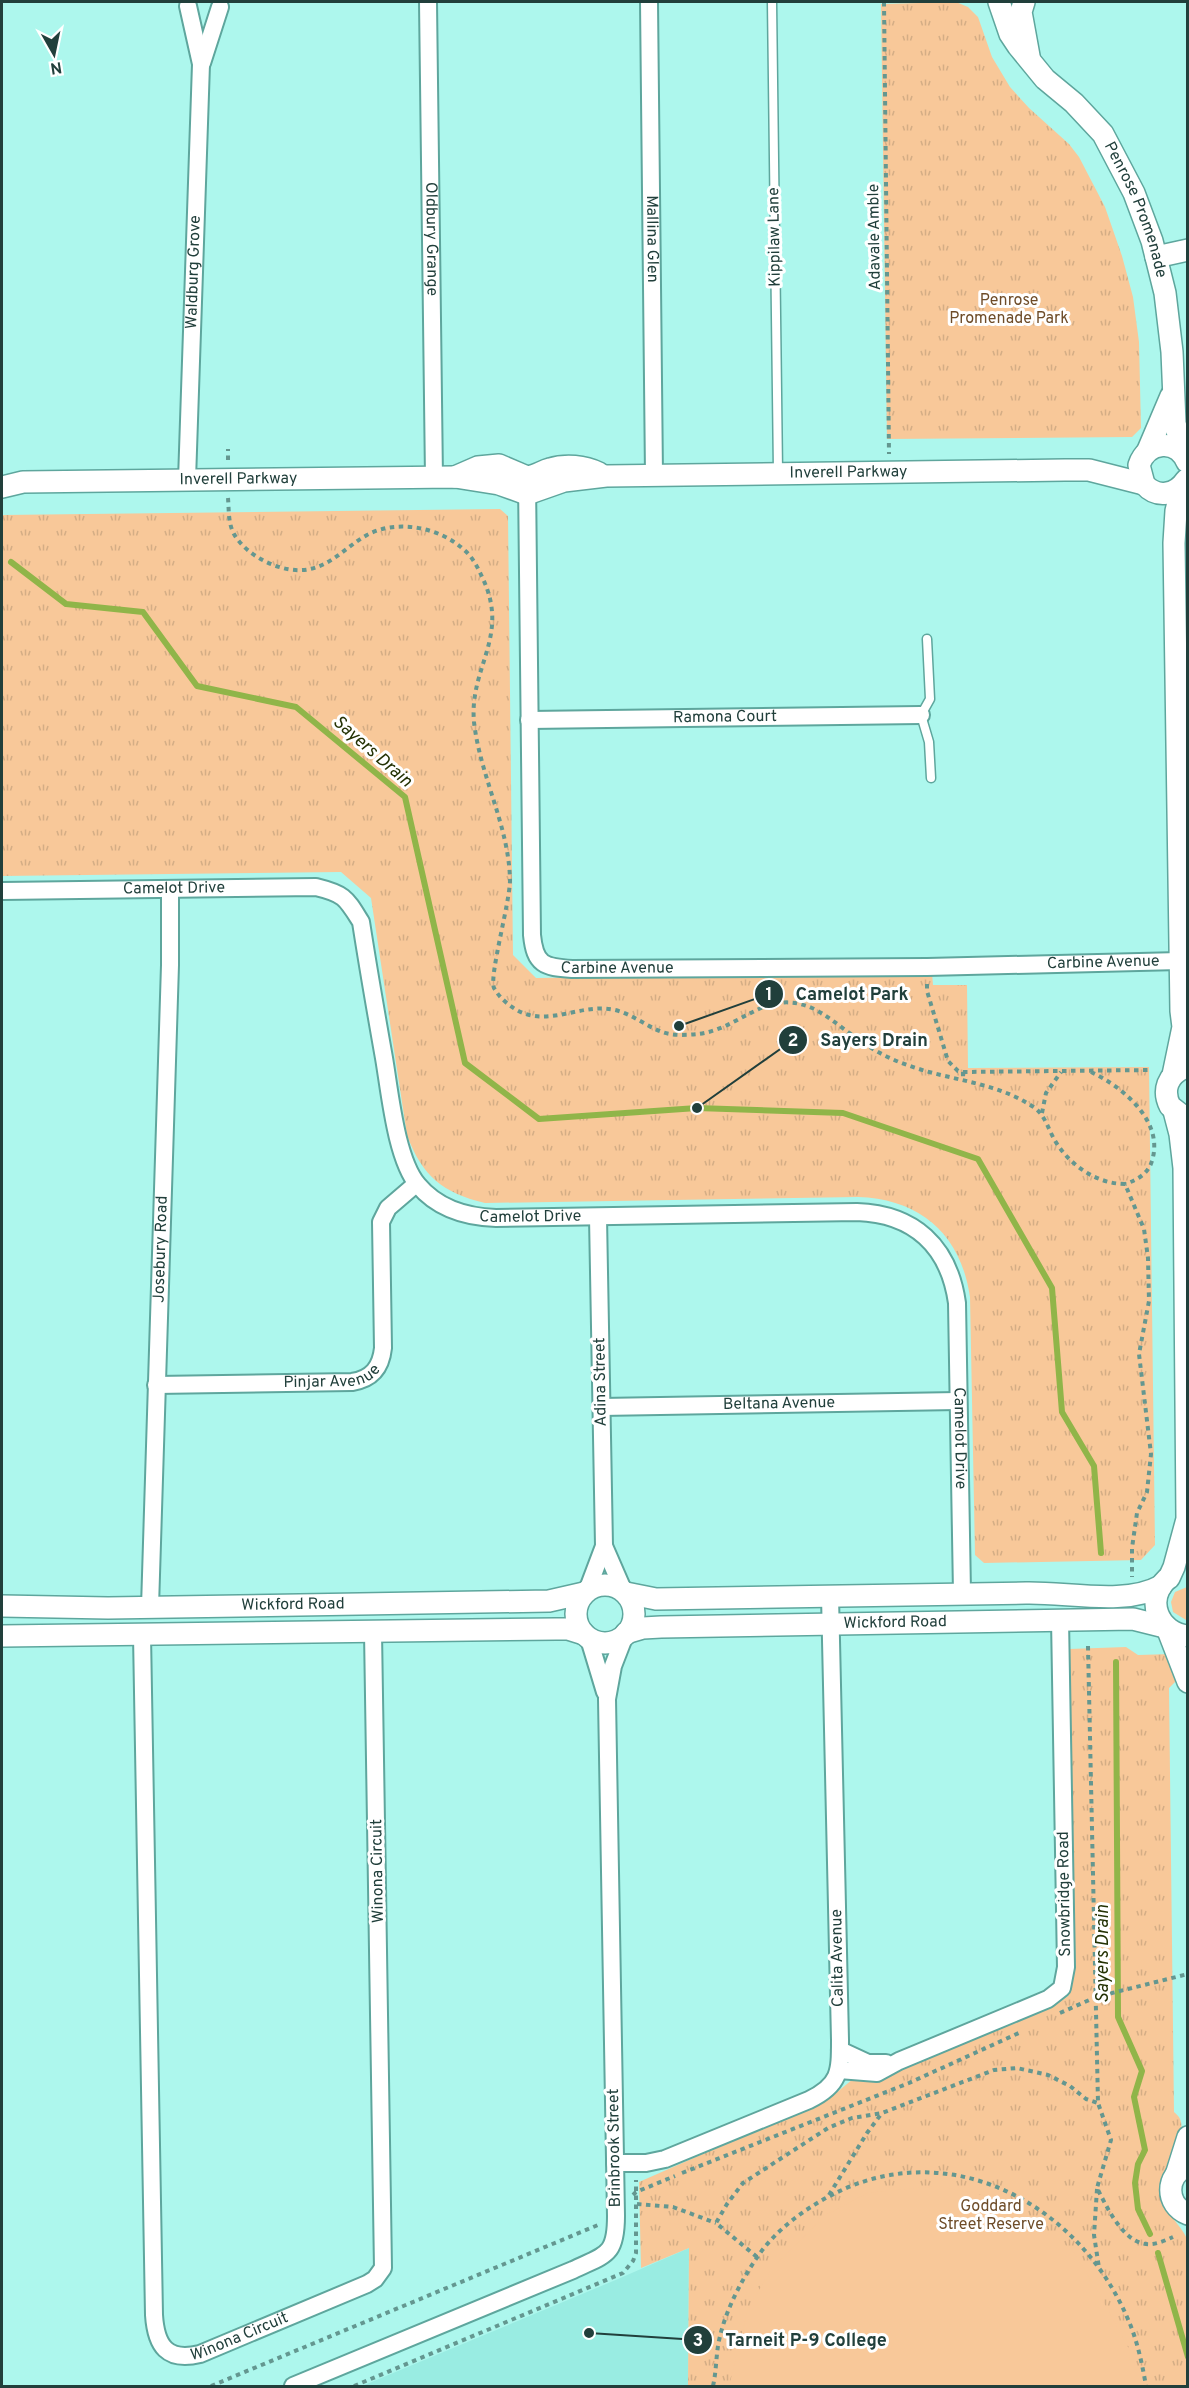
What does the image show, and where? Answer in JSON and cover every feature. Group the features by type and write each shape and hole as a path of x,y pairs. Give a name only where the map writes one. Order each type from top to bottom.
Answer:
{"street":[{"name":"Oldbury Grange","path":"428,2 434,477"},
{"name":"Mallina Glen","path":"649,2 654,475"},
{"name":"Penrose Promenade","path":"999,2 1010,34 1045,79 1074,103 1103,134 1134,193 1156,257 1170,328 1175,423 1185,458"},
{"name":"Penrose Promenade","path":"1024,2 1021,12 1029,57"},
{"path":"183,3 201,12 212,11 223,3"},
{"name":"Waldburg Grove","path":"183,3 201,64"},
{"name":"Waldburg Grove","path":"187,480 201,64 223,3"},
{"path":"1156,257 1188,250"},
{"name":"Penrose Promenade","path":"1146,452 1172,394"},
{"name":"Inverell Parkway","path":"1089,470 1146,452 1155,446 1170,446 1185,458"},
{"path":"1146,452 1139,465 1174,543"},
{"name":"Inverell Parkway","path":"2,487 23,482 434,477 455,477 527,486 606,476 1089,470 1164,494 1177,490 1185,481"},
{"name":"Inverell Parkway","path":"2,475 23,482"},
{"path":"1185,481 1177,504 1174,543 1183,843 1180,961 1185,1031 1180,1071 1166,1089 1167,1098 1181,1114 1180,1134 1186,1163 1187,1521 1172,1579 1156,1596 1156,1609 1188,1682"},
{"name":"Carbine Avenue","path":"527,486 532,934 535,955 542,963 550,967 572,969 927,967 1180,961"},
{"name":"Ramona Court","path":"529,720 921,715"},
{"name":"Camelot Drive","path":"2,891 316,887 336,892 348,900 361,922 400,1149 416,1184 454,1211 473,1216 496,1218 857,1212 882,1214 902,1220 914,1227 941,1255 952,1280 957,1303 962,1593"},
{"name":"Josebury Road","path":"150,1607 170,965 170,890"},
{"name":"Pinjar Avenue","path":"156,1385 352,1382 370,1375 380,1364 382,1348 381,1222 388,1208 416,1184"},
{"name":"Adina Street","path":"585,1592 604,1546 598,1217"},
{"name":"Beltana Avenue","path":"602,1407 958,1401"},
{"name":"Adina Street","path":"604,1546 625,1592"},
{"name":"Wickford Road","path":"625,1592 656,1599 1056,1592 1118,1597 1132,1596 1172,1579"},
{"path":"605,1584 625,1592 633,1609 631,1626 626,1634 608,1642 586,1636 576,1618 579,1600 585,1592 605,1584"},
{"name":"Wickford Road","path":"2,1606 150,1607 549,1601 585,1592"},
{"name":"Calita Avenue","path":"830,1596 839,2070"},
{"path":"372,1604 373,1632"},
{"name":"Snowbridge Road","path":"839,2070 877,2073 899,2061 1048,1999 1058,1992 1064,1983 1066,1967 1059,1619"},
{"name":"Wickford Road","path":"626,1634 643,1628 661,1627 1132,1619 1188,1636"},
{"name":"Wickford Road","path":"2,1636 568,1629 586,1636"},
{"name":"Winona Circuit","path":"142,1635 154,2315 155,2330 160,2343 170,2353 183,2357 200,2354 352,2291 375,2279 383,2268 373,1632"},
{"name":"Brinbrook Street","path":"293,2386 600,2257 610,2249 614,2242 616,2216 607,1699 613,1666 626,1634"},
{"name":"Brinbrook Street","path":"586,1636 607,1699"},
{"name":"Snowbridge Road","path":"840,2050 868,2063 882,2064 899,2061"},
{"path":"615,2163 646,2163 665,2159 809,2100 827,2089 837,2078 839,2070"},
{"path":"1182,2222 1174,2205 1170,2188 1182,2169 1188,2137"}],"lane":[{"name":"Kippilaw Lane","path":"772,2 778,473"},
{"path":"927,639 930,699 921,715 929,742 931,778"}],"path":[{"name":"Adavale Amble","path":"884,2 890,472"},
{"path":"927,967 927,991 948,1062 958,1071 1151,1070"},
{"path":"1042,1113 1046,1093 1061,1071"},
{"path":"1088,1071 1105,1078 1120,1090 1145,1115 1150,1125 1154,1143 1152,1162 1147,1172 1137,1180 1125,1184"},
{"path":"963,1072 963,1080"},
{"path":"1088,1646 1098,2103 1111,2140 1094,2206 1094,2235 1099,2269"},
{"path":"1054,2016 1096,1997 1188,1974"},
{"path":"211,2386 616,2216 636,2192 909,2083 1023,2031"},
{"path":"717,2223 735,2193 758,2172 828,2128 852,2118 882,2113 994,2070 1006,2068 1030,2070 1048,2075 1070,2086 1086,2099 1098,2103"},
{"path":"829,2196 867,2133 882,2113"},
{"path":"714,2386 718,2345 726,2319 757,2257 783,2229 829,2196 857,2183 901,2173 942,2174 988,2183 1033,2204 1056,2223 1099,2269 1127,2316 1138,2347 1146,2386"},
{"path":"1097,2188 1120,2226 1135,2240 1148,2244 1182,2222"},
{"path":"636,2204 673,2207 717,2223 757,2257"}],"shaded area":[{"path":"689,2248 688,2386 362,2386 618,2279"}],"green space":[{"name":"Penrose Promenade Park","path":"956,2 968,7 978,17 992,57 1010,87 1029,108 1069,144 1079,157 1105,207 1133,297 1139,342 1141,428 1132,437 887,439 881,4"},
{"path":"500,509 508,516 513,955 536,978 932,973 933,985 967,985 968,1068 1149,1067 1155,1545 1141,1560 984,1563 975,1555 970,1297 958,1256 934,1224 919,1213 881,1199 858,1197 485,1203 470,1199 446,1188 427,1172 407,1135 371,898 341,872 2,876 2,515"},
{"path":"1187,1587 1186,1620 1173,1612 1171,1602 1175,1592"},
{"name":"Goddard Street Reserve","path":"1126,1647 1138,1655 1172,1654 1176,1681 1169,1688 1174,2112 1180,2118 1181,2127 1176,2156 1163,2176 1160,2190 1163,2204 1187,2239 1187,2386 688,2386 689,2248 641,2268 639,2182 830,2098 853,2079 884,2076 1056,2004 1068,1996 1074,1977 1069,1649"},
{"path":"938,2186 1002,2199 1073,2251 1129,2349 1132,2386 729,2386 748,2309 770,2271 824,2216 867,2193"}],"waterway":[{"name":"Sayers Drain","path":"11,562 66,604 143,612 197,686 296,707 405,797 465,1063 539,1119 697,1108 843,1113 978,1159 1052,1288 1062,1412 1094,1466 1101,1553"},
{"name":"Sayers Drain","path":"1116,1662 1118,2017 1142,2071 1134,2097 1145,2150 1138,2164 1135,2183 1138,2209 1150,2234"},
{"name":"Sayers Drain","path":"1158,2253 1188,2357"}],"place":[{"name":"Camelot Park","path":"679,1026"},
{"name":"Sayers Drain","path":"697,1108"},
{"name":"Tarneit P-9 College","path":"589,2333"}]}
